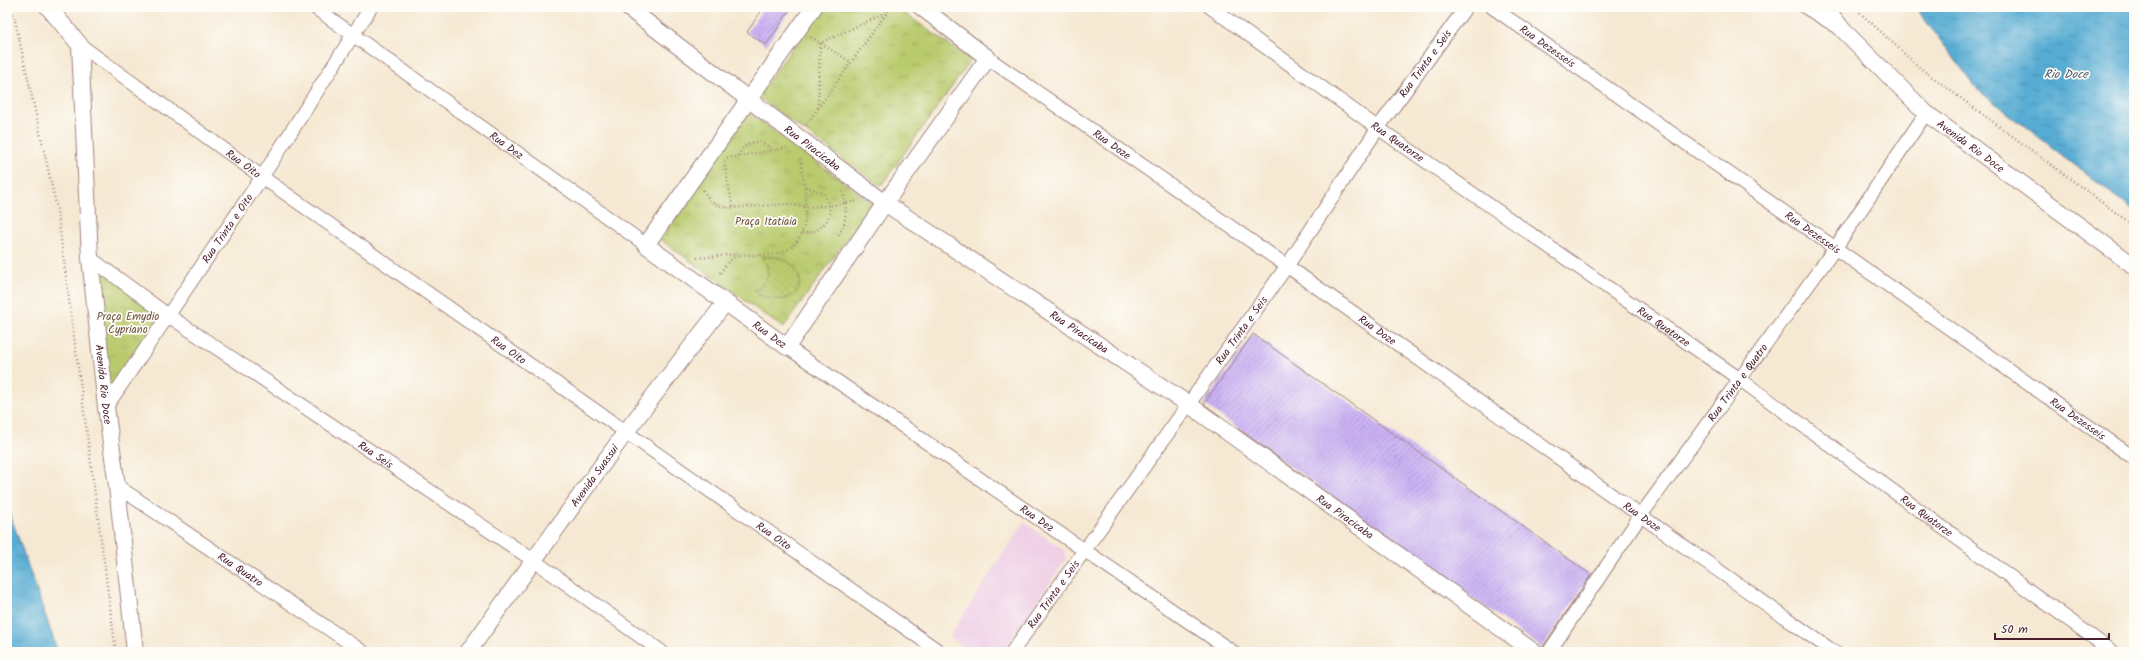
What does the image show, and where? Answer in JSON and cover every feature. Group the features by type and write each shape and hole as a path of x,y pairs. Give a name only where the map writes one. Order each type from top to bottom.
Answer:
{"street":[{"path":"48,7 80,45"},
{"name":"Rua Dez","path":"314,7 787,347 1233,652"},
{"name":"Rua Trinta e Oito","path":"106,408 262,178 352,34 371,7"},
{"name":"Rua Piracicaba","path":"627,7 749,100 793,142 1188,404 1534,652"},
{"path":"646,245 814,7"},
{"name":"Rua Quatorze","path":"1210,7 1378,128 1741,380 2113,652"},
{"name":"Rua Trinta e Seis","path":"1012,652 1288,266 1378,128 1466,7"},
{"name":"Rua Dezesseis","path":"1492,7 1836,247 2134,458"},
{"path":"1805,7 1843,30"},
{"name":"Avenida Rio Doce","path":"1825,7 1843,30 1926,113 2134,266"},
{"name":"Rua Doze","path":"924,8 988,58 1288,266 1834,652"},
{"name":"Rua Oito","path":"80,45 262,178 940,652"},
{"name":"Avenida Rio Doce","path":"80,45 90,258 106,408 118,486 135,652"},
{"path":"787,347 885,203 988,58"},
{"name":"Rua Trinta e Quatro","path":"1549,652 1641,515 1741,380 1836,247 1926,113"},
{"name":"Rua Seis","path":"90,258 169,316 533,560 662,652"},
{"name":"Avenida Suassui","path":"468,652 625,433 725,303"},
{"name":"Rua Quatro","path":"118,486 363,652"}],"path":[{"path":"8,7 14,16 58,209 116,652"},
{"path":"734,208 723,158 774,150 793,142 891,7"},
{"path":"1854,7 1920,68 2134,226"},
{"path":"820,43 887,13"},
{"path":"798,29 851,62"},
{"path":"818,108 820,43"},
{"path":"737,156 745,144 750,142 763,143 774,150"},
{"path":"697,258 742,254 774,254 793,245 802,233 806,223 807,207 800,155"},
{"path":"839,235 844,224 846,203 840,185"},
{"path":"802,233 810,234 825,224 829,206 823,193 804,186"},
{"path":"702,188 710,201 717,205 734,208 788,204 807,207 829,206 864,200"},
{"path":"720,274 728,262 742,254"}],"shaded area":[{"path":"1024,522 1065,551 1066,559 1003,652 971,652 949,637"}],"green space":[{"path":"822,7 896,7 971,60 881,186 757,97"},
{"name":"Praça Itatiaia","path":"749,113 873,203 783,328 660,239"},
{"path":"761,257 780,258 792,265 798,273 800,281 796,292 785,299 778,300 765,297 754,290 759,289 768,276 766,262"},
{"name":"Praça Emydio Cypriano","path":"90,258 169,316 106,407"}],"water":[{"name":"Rio Doce","path":"1915,7 2134,7 2134,211 1978,90"},
{"path":"7,505 58,652 7,652"}],"building":[{"path":"764,7 792,7 766,45 747,32"},
{"path":"1253,334 1591,575 1542,648 1204,404"}]}
